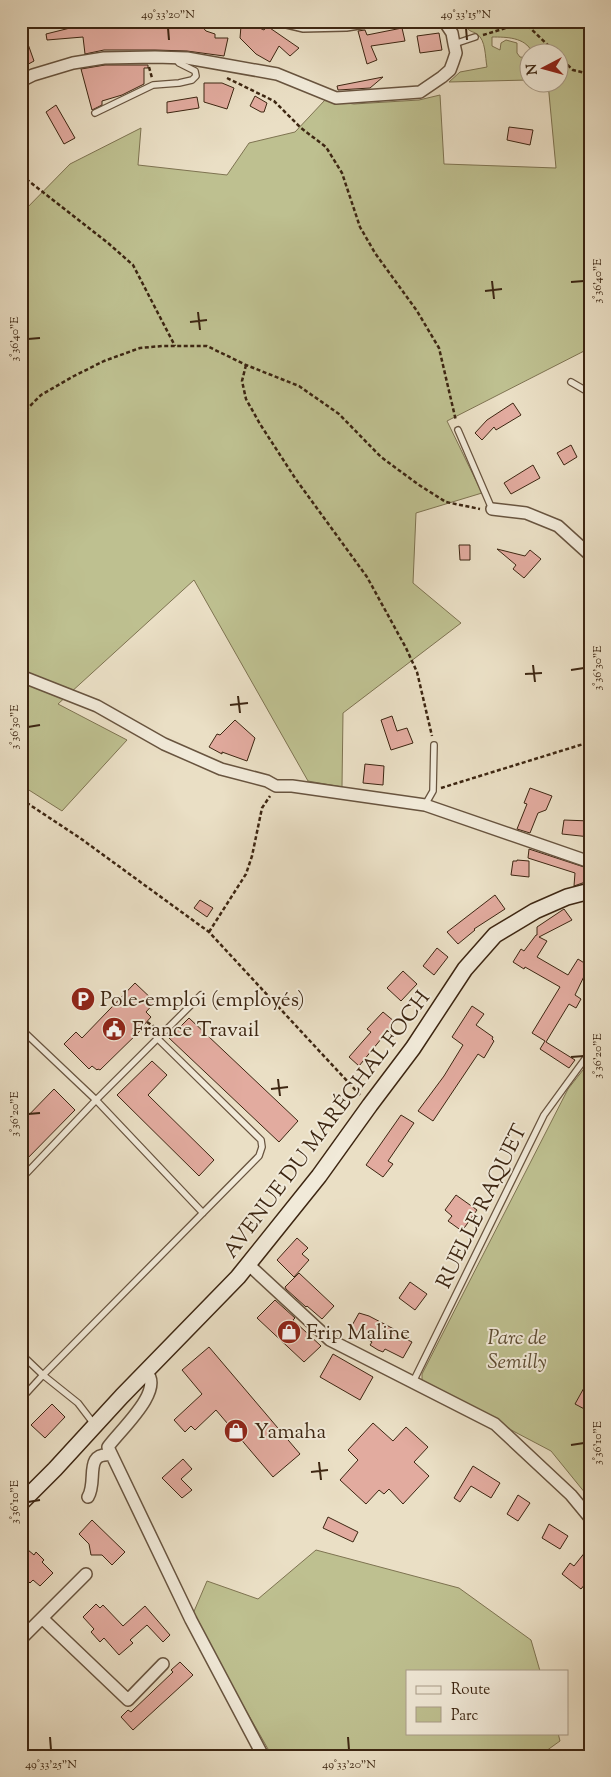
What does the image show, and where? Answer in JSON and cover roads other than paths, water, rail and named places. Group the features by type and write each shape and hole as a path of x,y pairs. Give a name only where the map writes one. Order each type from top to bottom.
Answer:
{"main road":[{"name":"AVENUE DU MARÉCHAL FOCH","path":"24,1499 238,1277 319,1176 413,1048 465,969 495,935 535,911 566,897 590,891"}],"street":[{"path":"282,21 303,26 372,21"},
{"path":"21,81 33,75 73,63 104,58 175,58 277,74 336,98 420,92 450,70 456,54 452,33 444,21"},
{"path":"492,509 526,512 558,526 590,555"},
{"path":"21,676 97,706 164,744 220,770 266,781 276,786 292,786 425,805 590,862"},
{"path":"248,1264 330,1340 495,1424 571,1495 590,1518"},
{"path":"146,1372 151,1380 148,1396 138,1412 108,1447 191,1620 263,1756"},
{"path":"88,1497 91,1492 94,1460 104,1454 111,1455"},
{"path":"21,1639 86,1574"},
{"path":"42,1618 128,1700 163,1664"}],"lane":[{"path":"454,44 475,37"},
{"path":"95,113 153,85 192,80 196,76 194,72 175,58"},
{"path":"571,382 590,393"},
{"path":"458,430 492,509"},
{"path":"425,805 433,791 434,745"},
{"path":"21,1179 96,1100 201,995"},
{"path":"21,1029 96,1100 204,1213"},
{"path":"21,1398 259,1156 262,1148 261,1140 157,1038"},
{"name":"RUELLE RAQUET","path":"413,1382 544,1115 590,1052"},
{"path":"21,1354 43,1375 78,1403 95,1426"}],"place":[{"name":"Pole-emploi (employés)","path":"83,999"},
{"name":"France Travail","path":"114,1029"},
{"name":"Frip Maline","path":"289,1332"},
{"name":"Yamaha","path":"236,1431"}],"park label":[{"name":"Parc de Semilly","path":"517,1349"}]}
